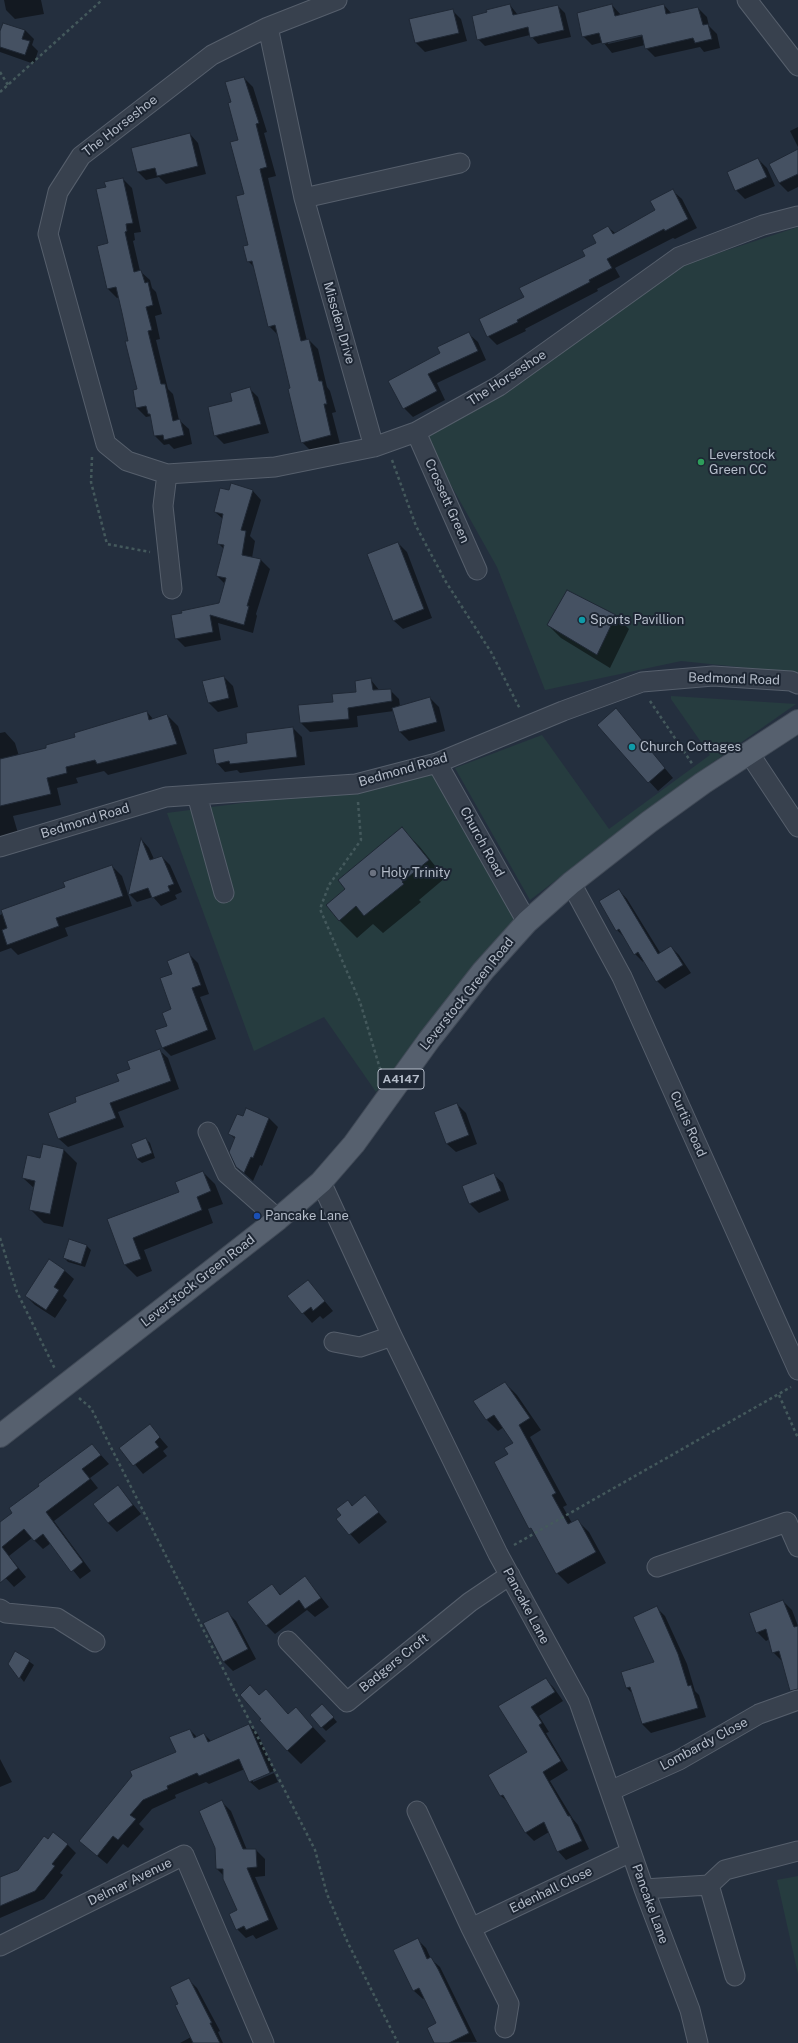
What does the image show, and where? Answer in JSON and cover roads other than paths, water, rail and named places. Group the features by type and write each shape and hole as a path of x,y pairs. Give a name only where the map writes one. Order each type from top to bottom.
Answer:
{"main road":[{"name":"Leverstock Green Road","path":"0,1436 278,1219 321,1182 354,1144 483,971 526,922 571,883 649,822 703,783 798,721"}],"street":[{"name":"The Horseshoe","path":"337,0 268,27 212,55 81,156 58,192 48,234 106,444 127,461 167,474 275,467 380,445 416,432 499,386 679,257 762,225 798,216"},
{"path":"747,0 798,66"},
{"name":"Missden Drive","path":"268,27 304,198 380,445"},
{"path":"304,198 460,163"},
{"name":"Crossett Green","path":"416,432 477,570"},
{"path":"167,474 163,506 172,589"},
{"name":"Bedmond Road","path":"0,847 166,797 356,784 437,763 642,682 713,676 791,681 798,684"},
{"path":"749,753 798,827"},
{"name":"Church Road","path":"437,763 526,922"},
{"path":"197,795 224,893"},
{"name":"Curtis Road","path":"571,883 622,977 795,1378"},
{"path":"208,1132 227,1174 278,1219"},
{"name":"Pancake Lane","path":"321,1182 392,1336 498,1554 578,1702 644,1889 690,2010 698,2043"},
{"path":"334,1342 360,1347 392,1336"},
{"path":"657,1567 787,1522 798,1547"},
{"name":"Badgers Croft","path":"288,1641 347,1702 470,1602 510,1575"},
{"path":"0,1609 6,1613 57,1618 95,1642"},
{"name":"Lombardy Close","path":"610,1791 679,1760 759,1714 798,1700"},
{"path":"417,1811 471,1928 509,2004 505,2028"},
{"path":"644,1889 709,1885 725,1870 798,1851"},
{"name":"Edenhall Close","path":"471,1928 631,1852"},
{"name":"Delmar Avenue","path":"0,1946 184,1855 264,2043"},
{"path":"709,1885 735,1976"}],"place":[{"name":"Leverstock Green CC","path":"701,462"},
{"name":"Sports Pavillion","path":"582,620"},
{"name":"Church Cottages","path":"632,747"},
{"name":"Holy Trinity","path":"373,873"},
{"name":"Pancake Lane","path":"257,1216"}]}
